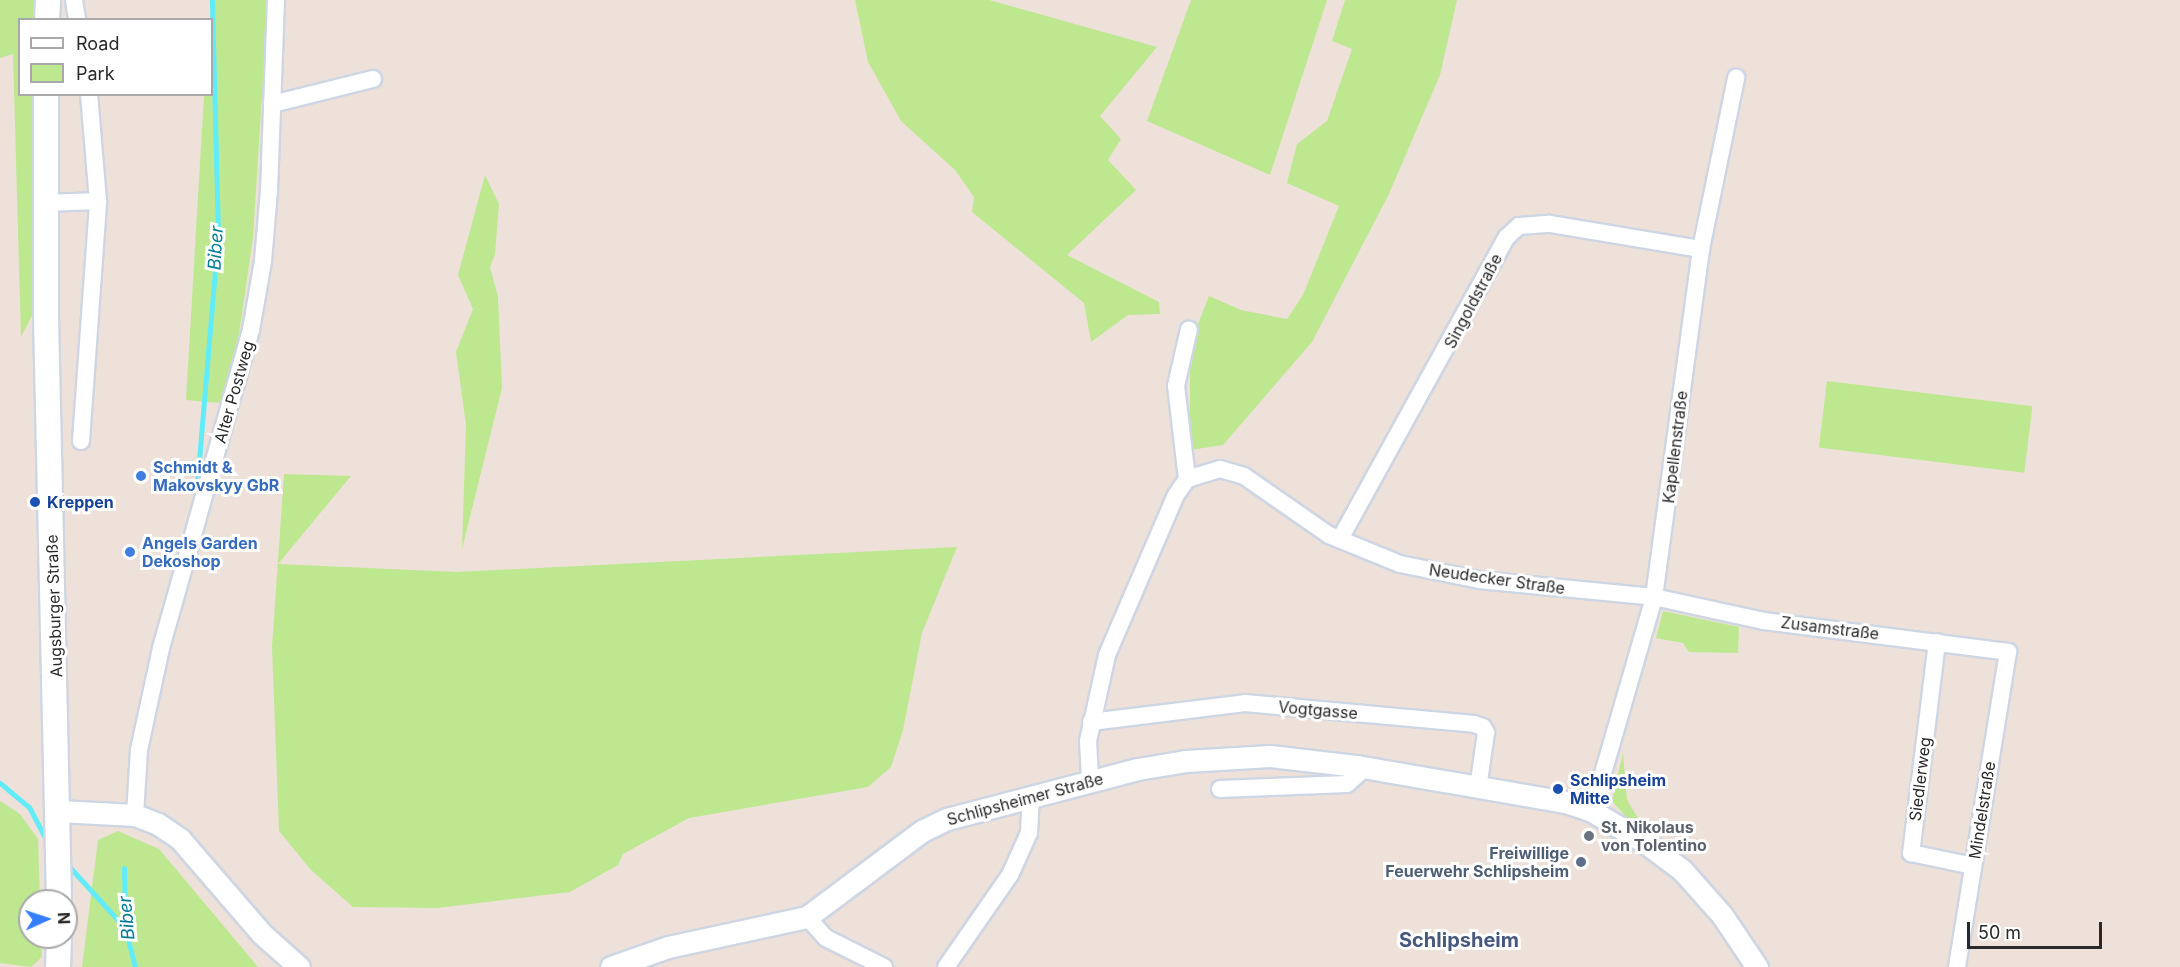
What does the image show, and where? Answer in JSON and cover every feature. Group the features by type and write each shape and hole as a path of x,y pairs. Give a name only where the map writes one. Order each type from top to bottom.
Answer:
{"main road":[{"path":"47,18 48,0"},
{"name":"Augsburger Straße","path":"46,96 45,203 59,889"},
{"path":"58,967 59,949"}],"street":[{"path":"74,0 77,18"},
{"name":"Alter Postweg","path":"135,814 139,750 161,648 251,330 263,261 276,0"},
{"name":"Kapellenstraße","path":"1592,811 1654,597 1701,249 1736,78"},
{"path":"272,105 373,79"},
{"path":"81,441 98,201 89,96"},
{"path":"45,203 98,201"},
{"name":"Singoldstraße","path":"1340,539 1507,237 1519,226 1550,224 1701,249"},
{"path":"1090,779 1091,722 1107,655 1187,478 1176,386 1189,329"},
{"name":"Neudecker Straße","path":"1187,478 1220,469 1244,476 1308,523 1401,564 1479,580 1654,597"},
{"name":"Zusamstraße","path":"1654,597 1764,621 2008,652"},
{"name":"Siedlerweg","path":"1937,642 1911,853 1973,866"},
{"name":"Mindelstraße","path":"1957,967 2008,652"},
{"name":"Vogtgasse","path":"1091,722 1245,703 1474,724 1483,727 1486,733 1478,788"},
{"name":"Schlipsheimer Straße","path":"611,967 668,947 807,917 922,831 947,819 1090,779 1186,761 1233,757 1292,758 1365,768 1566,802 1592,811 1646,843 1682,870 1722,915 1757,967"},
{"path":"1220,789 1347,784 1365,768"},
{"path":"946,967 1010,875 1029,833 1031,795"},
{"path":"59,817 135,814 146,817 180,839 261,933 299,967"},
{"path":"807,917 826,938 884,967"}],"green space":[{"path":"0,0 37,0 37,18 18,18 18,96 39,96 36,308 21,337 13,54 0,58"},
{"path":"212,0 268,0 253,238 238,341 221,403 186,400 204,96 213,96"},
{"path":"855,0 989,0 1157,47 1100,116 1121,139 1108,160 1136,190 1067,255 1159,302 1160,314 1128,315 1091,342 1084,303 972,212 974,197 955,170 901,121 868,62"},
{"path":"1191,0 1327,0 1270,175 1147,121"},
{"path":"1345,0 1457,0 1440,75 1389,194 1312,342 1223,445 1190,450 1190,344 1209,296 1241,310 1287,319 1303,295 1339,206 1287,183 1297,144 1327,121 1352,49 1332,41"},
{"path":"485,175 499,204 495,254 490,267 498,297 502,388 462,549 466,425 456,352 473,309 458,275"},
{"path":"1827,381 2032,406 2024,473 1819,448"},
{"path":"284,474 351,476 278,564 457,572 957,547 922,633 903,730 891,767 868,787 689,818 623,854 618,865 570,892 437,908 353,907 311,870 279,831 272,647"},
{"path":"1663,611 1739,627 1738,653 1689,652 1683,643 1656,638"},
{"path":"1623,753 1627,800 1643,826 1628,819 1612,801"},
{"path":"0,801 20,814 38,839 40,889 18,889 18,949 42,949 42,957 31,967 0,963"},
{"path":"118,831 159,849 258,967 82,967 98,840"}],"waterway":[{"name":"Biber","path":"212,0 212,18"},
{"name":"Biber","path":"196,496 218,233 213,39"},
{"path":"0,783 29,807 49,845"},
{"path":"66,863 125,928"},
{"name":"Biber","path":"124,868 125,928 135,967"}],"place":[{"name":"Schmidt & Makovskyy GbR","path":"141,476"},
{"name":"Kreppen","path":"35,502"},
{"name":"Angels Garden Dekoshop","path":"130,552"},
{"name":"Schlipsheim Mitte","path":"1558,789"},
{"name":"St. Nikolaus von Tolentino","path":"1589,836"},
{"name":"Freiwillige Feuerwehr Schlipsheim","path":"1581,862"}],"district":[{"name":"Schlipsheim","path":"1459,940"}]}
